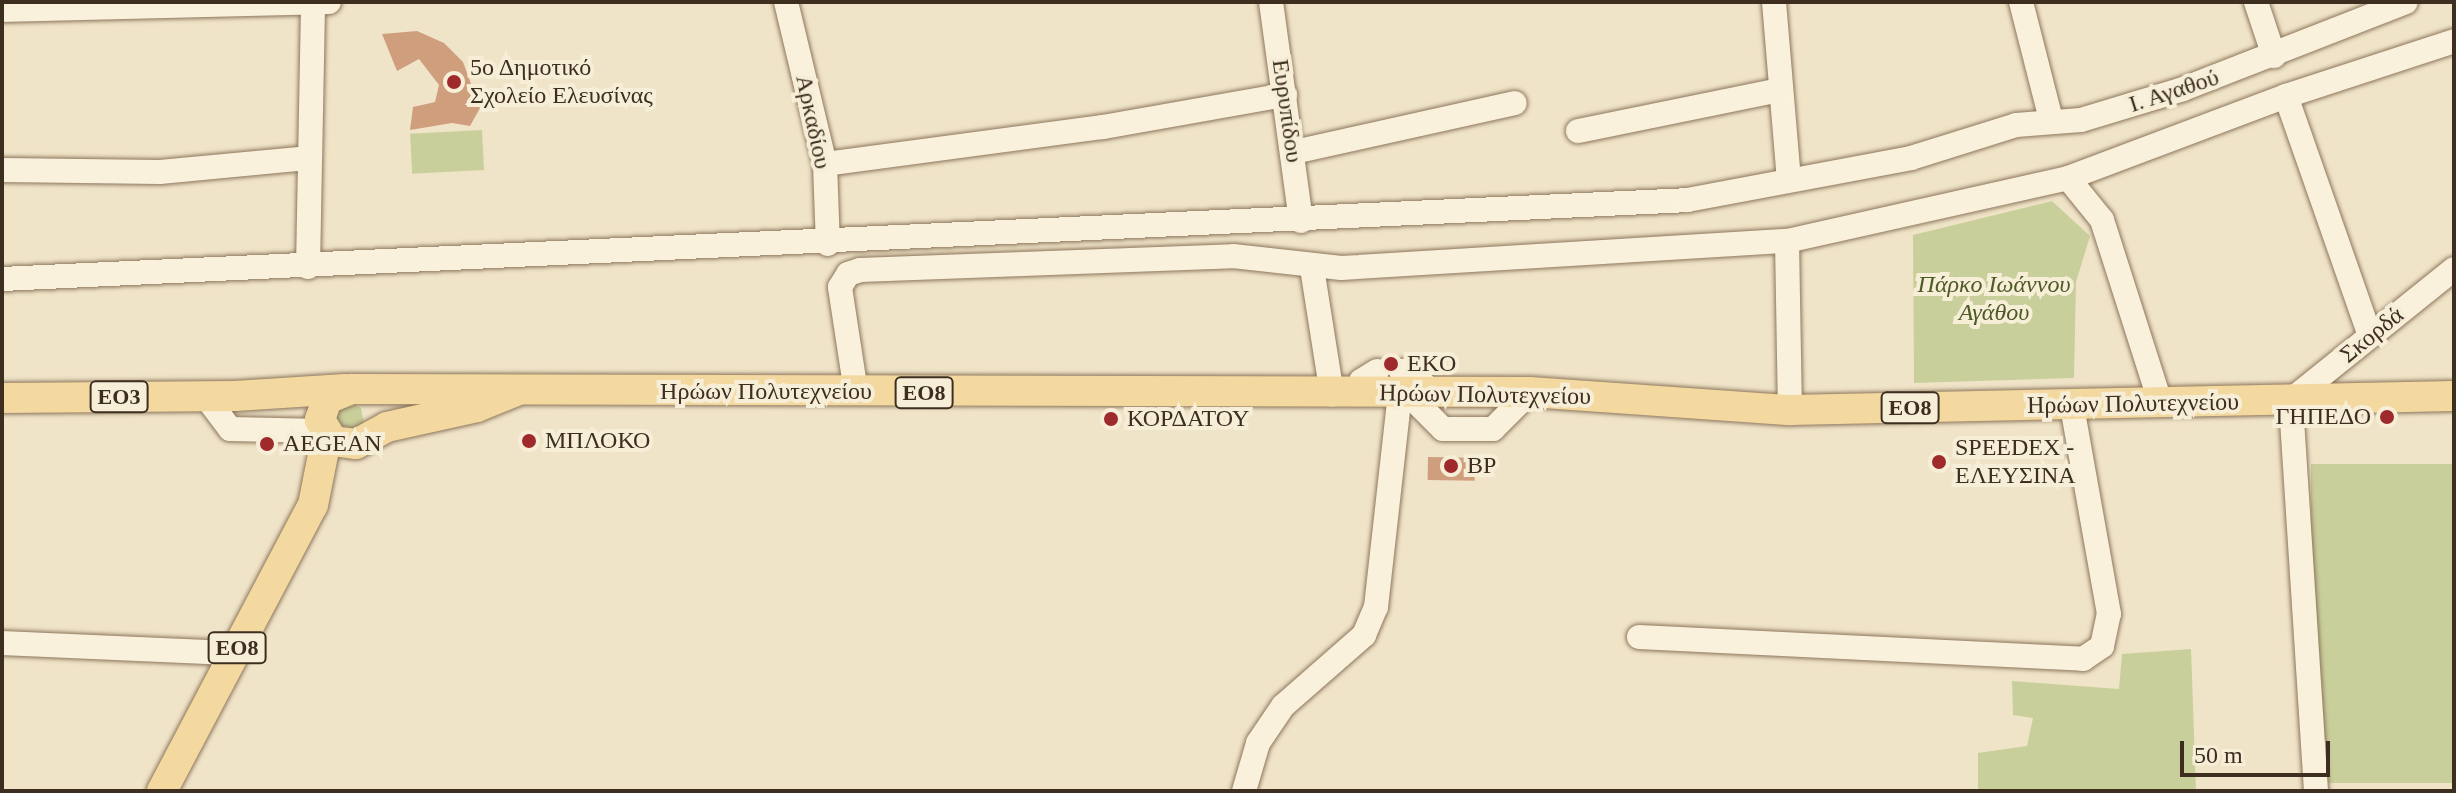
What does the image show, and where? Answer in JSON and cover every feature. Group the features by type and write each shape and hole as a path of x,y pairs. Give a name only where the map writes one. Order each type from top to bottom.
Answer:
{"main road":[{"name":"Ηρώων Πολυτεχνείου","path":"2,398 221,396 352,390 1344,394 1403,384 1790,410 2454,396"},
{"name":"ΕΟ8","path":"162,791 313,505 327,399 352,390"},
{"path":"352,390 374,404 376,415 367,438"},
{"name":"Ηρώων Πολυτεχνείου","path":"221,396 324,429 340,444 477,407 516,391"},
{"name":"ΕΟ8","path":"313,505 333,487 367,438"}],"street":[{"name":"Αρκαδίου","path":"786,2 825,164 828,244"},
{"name":"Ευρυπίδου","path":"1271,2 1294,152 1301,221"},
{"path":"1774,2 1779,90 1789,180"},
{"path":"2021,2 2051,120"},
{"path":"2256,2 2274,56"},
{"name":"Ι. Αγαθού","path":"2,279 828,244 1687,200 1911,158 2016,125 2096,116 2274,56 2406,2"},
{"path":"2,10 319,3 307,158 308,267"},
{"path":"856,392 840,287 848,274 860,270 1233,256 1312,268 1787,241 2068,178 2286,96 2454,41"},
{"path":"1578,131 1779,90"},
{"path":"825,164 1103,127 1285,95"},
{"path":"2286,96 2370,336"},
{"path":"1294,152 1515,103"},
{"path":"2,170 160,172 307,158"},
{"path":"2068,178 2102,220 2160,402"},
{"path":"1787,241 1790,410"},
{"path":"1312,268 1344,394"},
{"name":"Σκορδά","path":"2291,400 2454,269"},
{"path":"1244,791 1258,743 1283,706 1364,635 1376,607 1403,384"},
{"path":"2291,400 2316,791"},
{"path":"1639,637 2083,659 2102,646 2109,614 2072,406"},
{"path":"2,643 235,653"}],"green space":[{"path":"482,130 484,170 412,174 410,134"},
{"name":"Πάρκο Ιωάννου Αγάθου","path":"2052,201 2090,236 2076,282 2074,378 1914,383 1913,235"},
{"path":"351,403 361,408 364,424 342,434 333,411"},
{"path":"2311,464 2454,464 2454,783 2311,783"},
{"path":"2191,649 2196,791 1978,791 1978,753 2027,746 2033,718 2013,715 2012,681 2119,689 2122,654"}],"building":[{"name":"5ο Δημοτικό Σχολείο Ελευσίνας","path":"417,31 444,43 463,62 480,108 470,126 452,123 410,130 413,107 435,102 439,85 419,59 397,71 382,34"},
{"path":"1428,457 1475,458 1475,481 1428,480"}],"place":[{"name":"5ο Δημοτικό Σχολείο Ελευσίνας","path":"454,82"},
{"name":"EKO","path":"1391,364"},
{"name":"ΓΗΠΕΔΟ","path":"2387,417"},
{"name":"ΚΟΡΔΑΤΟΥ","path":"1111,419"},
{"name":"ΜΠΛΟΚΟ","path":"529,441"},
{"name":"AEGEAN","path":"267,444"},
{"name":"SPEEDEX - ΕΛΕΥΣΙΝΑ","path":"1939,462"},
{"name":"BP","path":"1451,466"}]}
